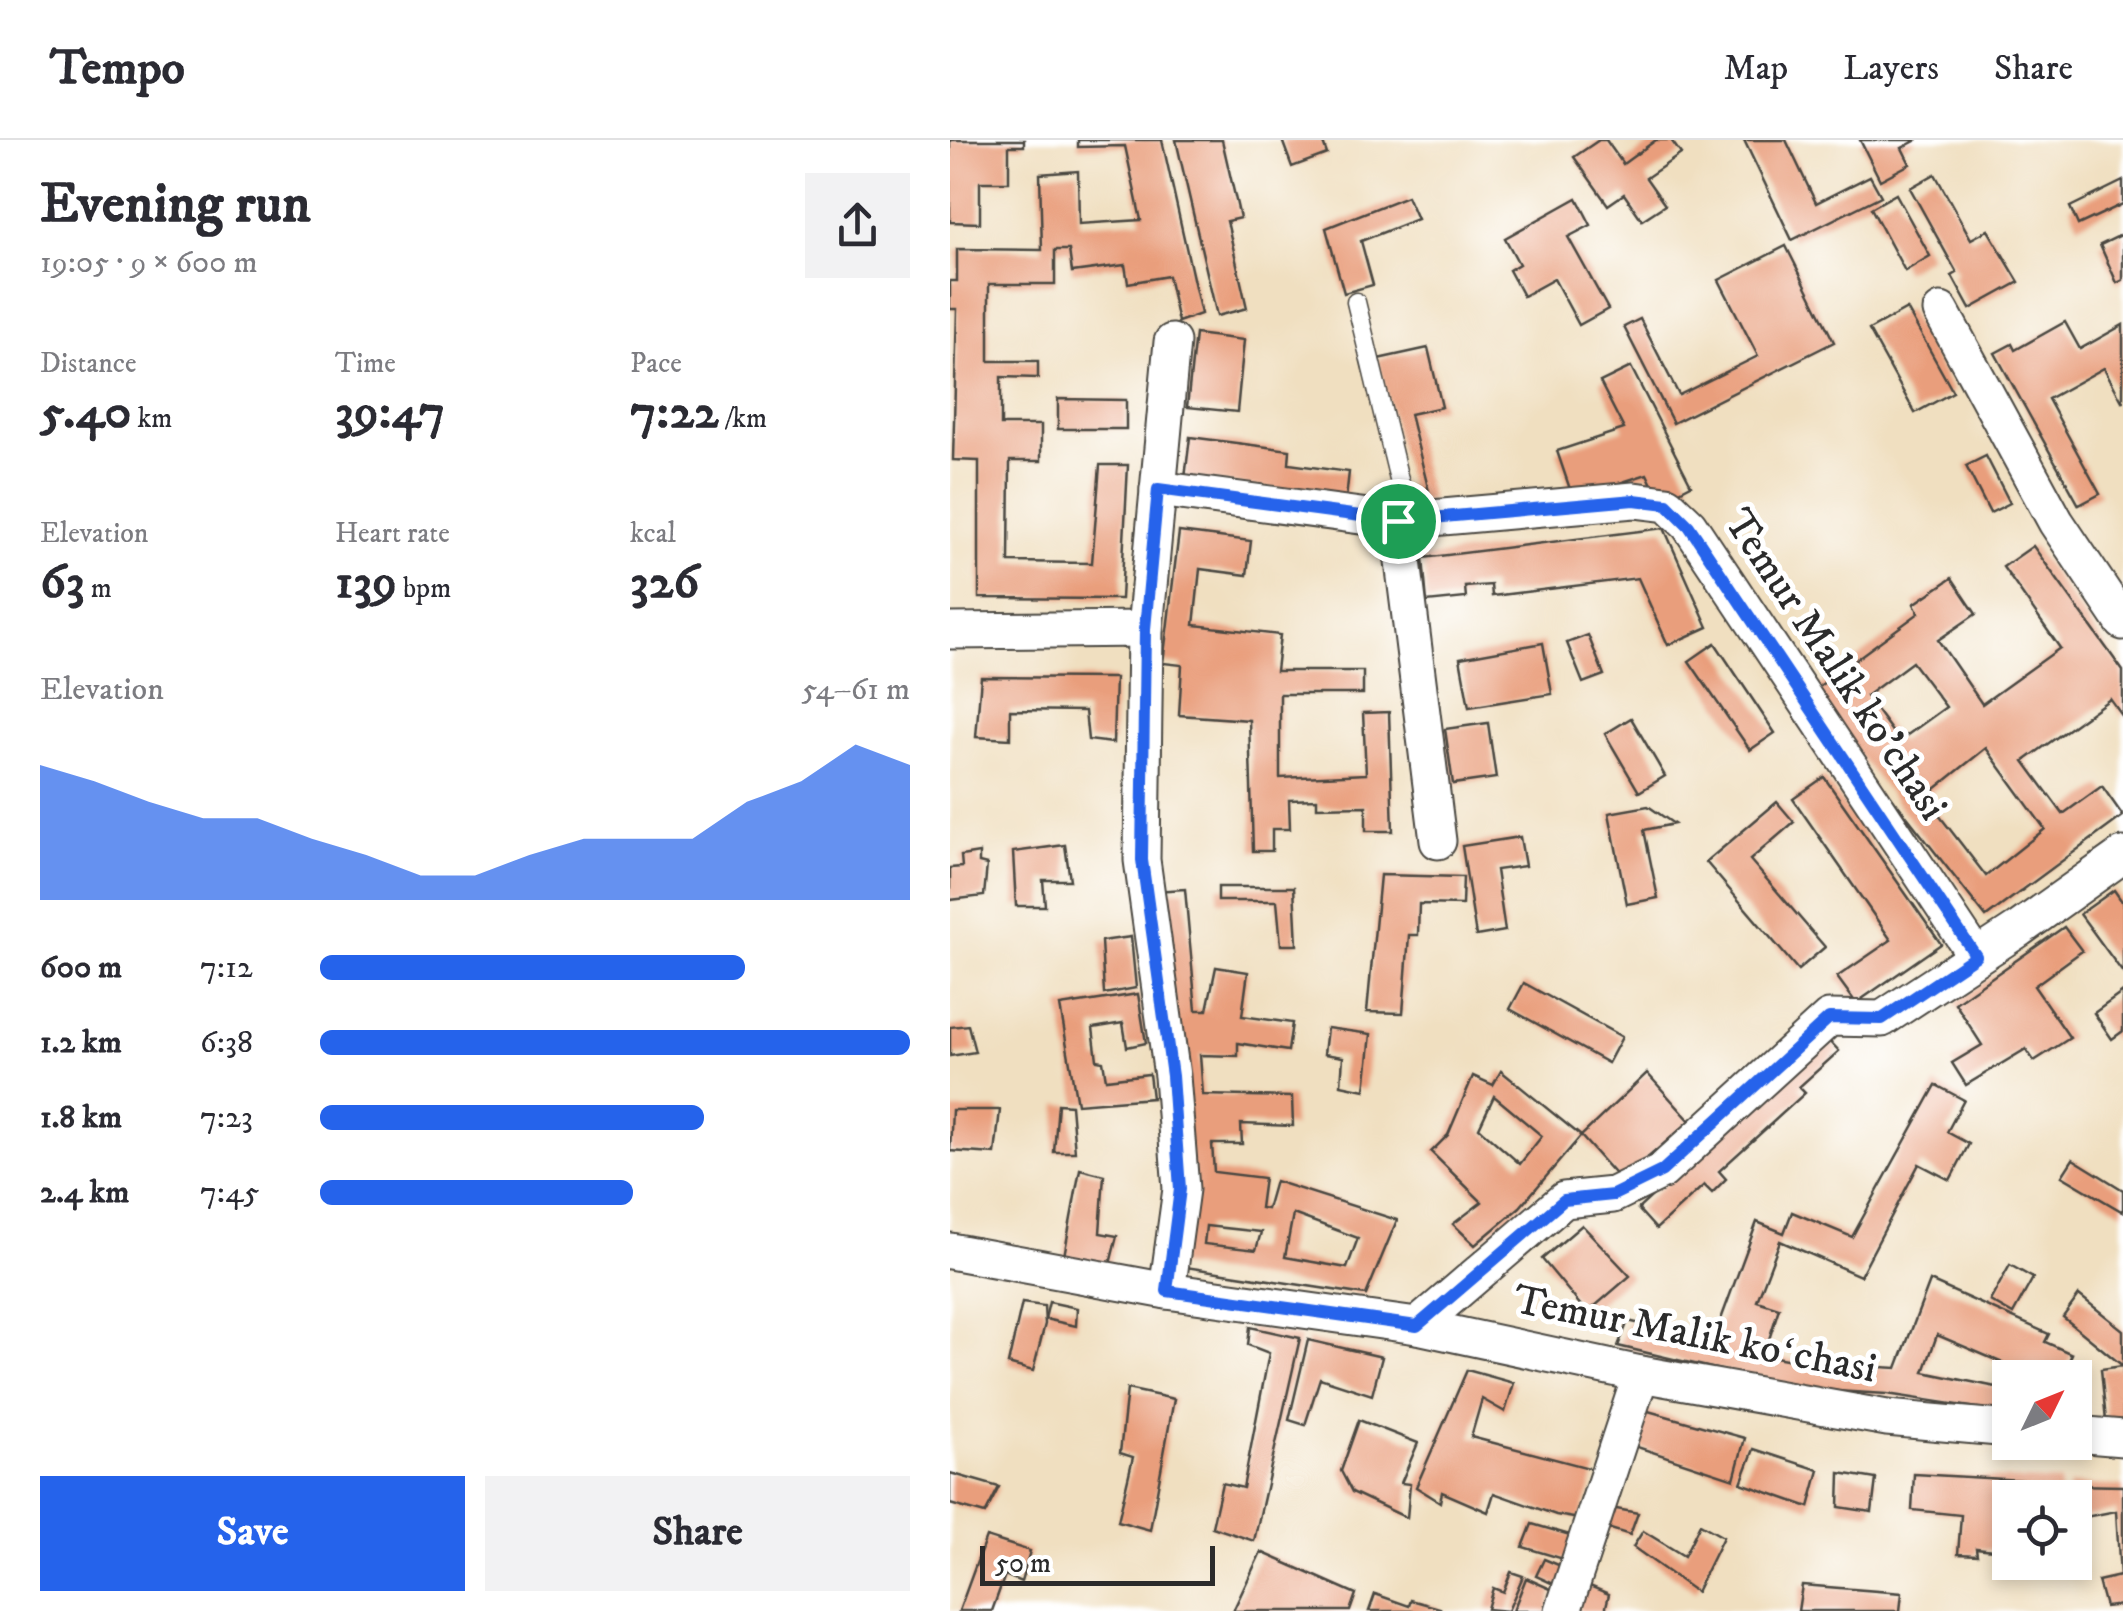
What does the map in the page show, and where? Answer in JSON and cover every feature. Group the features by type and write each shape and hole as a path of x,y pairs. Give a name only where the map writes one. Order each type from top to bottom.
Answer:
{"street":[{"path":"1941,311 2056,522 2123,622"},
{"path":"1167,1291 1180,1189 1172,1076 1142,860 1145,629 1172,342"},
{"name":"Temur Malik ko'chasi","path":"1158,489 1404,521 1634,500 1667,504 1689,526 1976,956"},
{"path":"1404,521 1438,841"},
{"path":"950,631 1145,629"},
{"path":"1417,1326 1564,1200 1613,1195 1662,1171 1829,1018 1882,1019 1976,956 2117,872"},
{"name":"Temur Malik koʻchasi","path":"950,1251 1167,1291 1417,1326 1642,1374 1887,1418 1992,1427"},
{"path":"1563,1611 1642,1374"},
{"path":"2092,1435 2123,1438"}],"lane":[{"path":"1356,302 1404,521"}],"building":[{"path":"950,140 1024,140 1024,146 1009,146 1009,182 980,182 980,223 950,222"},
{"path":"1078,140 1162,140 1201,314 1178,322 1168,276 1128,283 1125,265 1072,272 1069,250 1055,250 1055,284 989,284 989,361 1038,361 1038,378 1001,377 1001,425 1041,425 1041,461 1010,461 1009,562 1092,563 1100,465 1128,465 1121,599 979,598 979,461 953,460 957,309 950,309 950,281 957,281 957,249 1042,250 1040,174 1078,171 1079,224 1141,220 1125,146 1078,147"},
{"path":"1176,140 1222,140 1240,218 1227,221 1247,308 1217,316"},
{"path":"1282,140 1322,140 1327,154 1292,167"},
{"path":"1599,140 1606,140 1623,164 1656,140 1671,140 1681,154 1646,178 1665,205 1642,220 1624,194 1608,205 1574,157"},
{"path":"1744,140 1786,140 1816,203 1870,176 1881,196 1792,240"},
{"path":"1860,140 1917,140 1902,148 1910,164 1880,180"},
{"path":"1935,174 1971,239 1988,230 2019,282 1970,309 1952,276 1957,273 1910,188"},
{"path":"2123,181 2123,204 2078,225 2070,207"},
{"path":"1896,194 1930,256 1905,271 1871,208"},
{"path":"1407,196 1417,219 1361,241 1373,285 1344,293 1326,228"},
{"path":"1577,198 1591,225 1568,237 1608,309 1579,325 1554,279 1523,296 1509,270 1519,264 1505,238"},
{"path":"2123,234 2123,280 2117,283 2100,245"},
{"path":"1786,246 1834,342 1673,423 1624,327 1640,319 1679,395 1758,356 1719,280"},
{"path":"1907,309 1953,392 1915,413 1869,330"},
{"path":"2065,322 2080,349 2123,325 2123,403 2104,368 2048,399 2100,494 2079,505 1995,353 2012,344 2015,350"},
{"path":"1195,334 1244,340 1237,412 1187,407"},
{"path":"1428,348 1442,407 1410,414 1431,500 1413,504 1378,359"},
{"path":"1631,367 1691,485 1660,501 1647,474 1573,498 1557,451 1624,429 1600,382"},
{"path":"1058,399 1126,400 1126,429 1058,429"},
{"path":"1190,437 1290,450 1289,464 1349,472 1346,499 1185,478"},
{"path":"1986,456 2010,503 1990,513 1966,466"},
{"path":"1664,528 1708,627 1668,645 1638,578 1492,596 1491,585 1465,587 1466,598 1427,602 1423,558"},
{"path":"1179,532 1251,541 1247,575 1200,569 1194,625 1280,635 1276,671 1363,671 1363,694 1280,694 1280,778 1366,774 1363,713 1389,712 1393,831 1366,831 1366,806 1317,807 1317,799 1289,800 1290,829 1272,829 1272,851 1253,851 1249,720 1179,715 1182,665 1163,663"},
{"path":"2033,546 2123,671 2123,717 2110,699 2024,761 2063,814 2102,786 2123,816 1986,917 1810,693 1919,613 1914,604 1952,578 1976,614 1938,640 1982,704 2060,648 2003,567","holes":["1912,662 1946,707 1899,741 1866,696","1986,748 2045,829 1986,876 1925,797"]},
{"path":"1588,635 1604,675 1583,683 1567,643"},
{"path":"1543,643 1552,694 1469,707 1460,658"},
{"path":"1715,643 1775,733 1750,750 1689,661"},
{"path":"981,677 1115,678 1113,743 1088,740 1085,711 1010,710 1010,739 976,737"},
{"path":"1631,718 1665,776 1639,792 1605,734"},
{"path":"1488,723 1496,778 1453,784 1445,729"},
{"path":"1824,777 1941,944 1856,1003 1837,977 1891,940 1793,799"},
{"path":"1777,802 1794,822 1750,860 1825,947 1798,970 1706,862"},
{"path":"1648,806 1674,824 1644,830 1658,898 1627,904 1609,813"},
{"path":"1520,837 1525,866 1496,870 1505,931 1476,936 1462,846"},
{"path":"1065,845 1070,880 1043,880 1045,906 1016,906 1013,852"},
{"path":"979,853 979,863 987,865 984,896 950,900 950,868 962,867 961,856"},
{"path":"1380,875 1463,877 1462,905 1419,904 1418,935 1409,935 1403,1013 1367,1012"},
{"path":"1218,887 1294,887 1297,945 1281,945 1277,901 1218,901"},
{"path":"1185,889 1196,1010 1207,1010 1216,967 1248,972 1242,1016 1292,1023 1288,1051 1238,1043 1238,1056 1200,1055 1203,1095 1292,1097 1293,1126 1241,1124 1242,1144 1212,1144 1214,1172 1264,1178 1260,1208 1267,1209 1275,1181 1397,1220 1366,1295 1179,1266 1154,891","holes":["1293,1214 1358,1238 1347,1268 1285,1257","1206,1226 1261,1232 1256,1250 1204,1244"]},
{"path":"2114,890 2123,903 2123,973 2080,914"},
{"path":"2064,927 2082,951 2034,986 2070,1038 2034,1061 2026,1049 1966,1085 1952,1063 1982,1045 1955,1003"},
{"path":"1131,937 1136,988 1104,994 1101,941"},
{"path":"1524,983 1622,1037 1608,1063 1510,1009"},
{"path":"2123,992 2123,1031 2112,1039 2094,1013"},
{"path":"1138,994 1146,1043 1127,1047 1123,1023 1093,1028 1097,1060 1103,1061 1106,1079 1149,1074 1152,1098 1077,1104 1060,1006"},
{"path":"968,1025 975,1052 950,1056 950,1027"},
{"path":"1327,1028 1371,1034 1365,1090 1341,1085 1343,1057 1324,1054"},
{"path":"1826,1037 1839,1051 1799,1087 1805,1093 1719,1171 1726,1179 1712,1193 1704,1185 1656,1229 1638,1209"},
{"path":"1501,1071 1581,1136 1520,1207 1475,1245 1453,1224 1482,1202 1431,1152 1448,1135 1473,1076 1493,1085","holes":["1494,1096 1542,1136 1520,1164 1479,1128"]},
{"path":"1647,1073 1690,1121 1621,1181 1581,1136"},
{"path":"1936,1085 1964,1100 1947,1132 1969,1144 1950,1180 1919,1164 1860,1276 1780,1241 1757,1301 1779,1308 1764,1355 1808,1363 1897,1368 1930,1281 2049,1334 2045,1342 2072,1354 2069,1360 1996,1360 1937,1335 1924,1372 1992,1386 1992,1410 1887,1394 1801,1389 1618,1346 1628,1321 1713,1341 1757,1222 1784,1233 1792,1212 1852,1237"},
{"path":"1058,1104 1071,1105 1075,1152 1054,1152"},
{"path":"952,1110 1000,1110 995,1154 950,1151"},
{"path":"2073,1159 2123,1190 2123,1212 2062,1176"},
{"path":"1080,1169 1104,1175 1100,1233 1117,1236 1110,1264 1064,1256"},
{"path":"1582,1225 1630,1276 1587,1313 1542,1259"},
{"path":"2010,1265 2033,1278 2013,1314 1990,1301"},
{"path":"2079,1295 2123,1330 2123,1366 2063,1317"},
{"path":"1049,1302 1077,1308 1076,1326 1045,1319"},
{"path":"1022,1303 1044,1306 1045,1324 1033,1371 1008,1364"},
{"path":"1250,1327 1300,1338 1254,1541 1212,1527 1222,1483 1243,1488 1269,1353 1248,1345"},
{"path":"1308,1340 1382,1357 1372,1395 1320,1378 1305,1425 1289,1420"},
{"path":"2123,1366 2123,1430 2107,1431 2101,1369"},
{"path":"1467,1370 1514,1383 1505,1412 1482,1399 1471,1437 1597,1470 1580,1519 1556,1515 1494,1493 1488,1512 1442,1492 1440,1502 1416,1487"},
{"path":"1127,1389 1174,1399 1150,1530 1118,1521 1133,1457 1120,1453"},
{"path":"1641,1409 1745,1438 1734,1479 1631,1445"},
{"path":"1359,1420 1418,1443 1401,1483 1410,1484 1407,1518 1352,1492 1341,1471"},
{"path":"1754,1449 1819,1470 1809,1507 1741,1483"},
{"path":"950,1473 999,1487 985,1514 950,1504"},
{"path":"1840,1473 1876,1479 1872,1512 1839,1507"},
{"path":"1914,1474 2024,1480 1992,1480 1992,1550 1976,1548 1977,1555 1958,1554 1961,1515 1912,1510"},
{"path":"2092,1485 2123,1486 2123,1605 2105,1607 2098,1581 2120,1576 2116,1511 2092,1516"},
{"path":"1611,1508 1638,1513 1630,1535 1604,1527"},
{"path":"1532,1524 1577,1537 1570,1561 1523,1547"},
{"path":"1700,1524 1723,1537 1696,1592 1633,1547 1643,1531 1684,1556"},
{"path":"986,1537 1030,1551 1021,1582 1005,1575 992,1611 959,1611"},
{"path":"1261,1552 1356,1594 1350,1611 1233,1611"},
{"path":"1544,1559 1568,1569 1560,1587 1536,1576"},
{"path":"1511,1572 1523,1576 1508,1611 1487,1609 1493,1588 1503,1592"},
{"path":"1526,1578 1553,1590 1548,1611 1513,1611"},
{"path":"1580,1582 1609,1594 1605,1611 1579,1611"},
{"path":"1802,1585 1902,1593 1900,1611 1798,1611"},
{"path":"1375,1594 1409,1606 1411,1600 1440,1608 1369,1611"}],"route":[{"path":"1158,489 1398,521 1634,500 1667,504 1689,526 1976,956 1882,1019 1829,1018 1662,1171 1613,1195 1564,1200 1417,1326 1167,1291 1180,1189 1172,1076 1142,860 1145,629 1158,489"}]}
